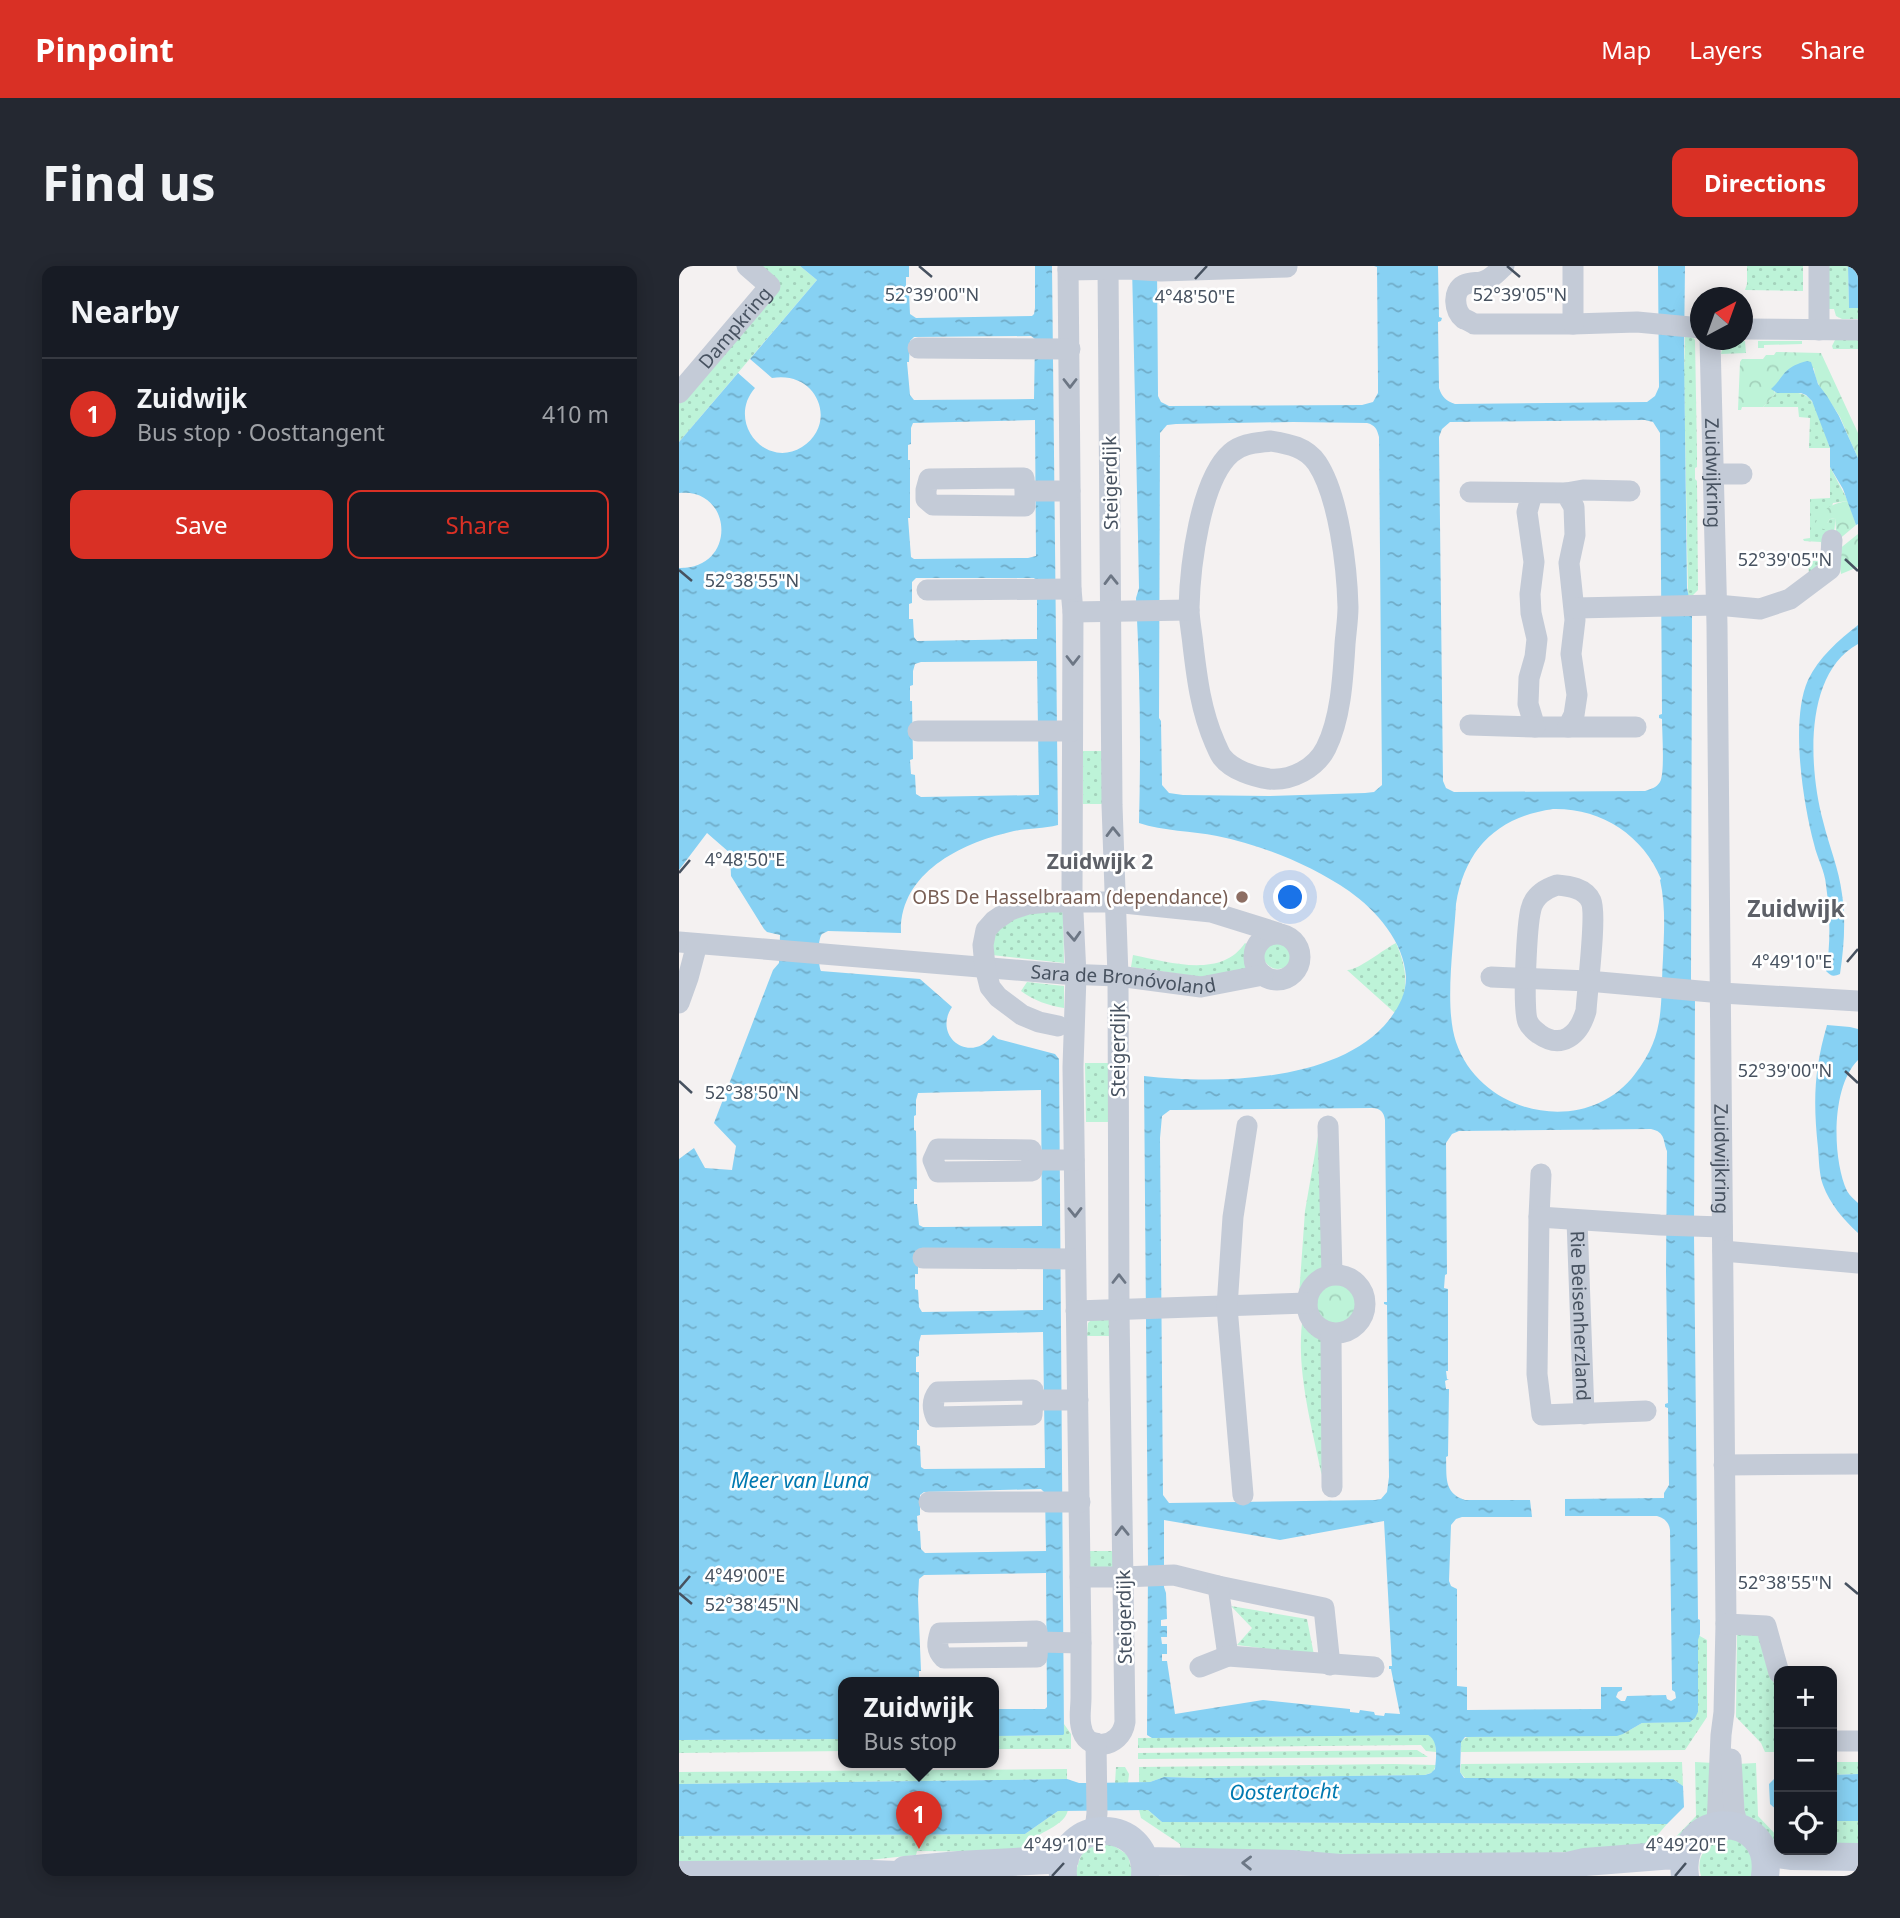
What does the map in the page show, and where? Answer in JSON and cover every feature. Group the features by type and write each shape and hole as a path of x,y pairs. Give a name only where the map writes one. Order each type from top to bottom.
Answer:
{"main road":[{"path":"871,1874 959,1865 1064,1868 1070,1847 1104,1822 1138,1847 1145,1868 1292,1864 1340,1868 1568,1866 1587,1871 1647,1873 1685,1869 1692,1842 1700,1833 1726,1819 1748,1831 1758,1841 1765,1867"},
{"path":"1765,1867 1791,1856 1858,1857"},
{"path":"1765,1867 1858,1870"},
{"path":"1299,1876 1340,1868"},
{"path":"679,1875 924,1876"}],"street":[{"name":"Dampkring","path":"679,393 770,286 747,266"},
{"path":"1068,268 1161,271 1287,266"},
{"path":"1504,266 1486,281 1464,285 1459,289 1456,295 1457,312 1464,319 1474,324 1637,322 1690,327"},
{"path":"1573,266 1573,324"},
{"path":"1819,266 1819,330"},
{"name":"Steigerdijk","path":"1068,268 1073,612 1072,902 1076,975 1073,1067 1081,1727 1088,1739 1103,1743 1120,1736 1124,1730 1132,1577 1128,1309 1114,902 1121,610 1114,268"},
{"path":"1753,329 1858,330"},
{"path":"918,348 1070,349"},
{"name":"Zuidwijkring","path":"1710,350 1713,474 1707,606 1712,1227 1723,1251 1726,1624 1724,1712 1730,1735 1725,1776 1726,1819"},
{"path":"1271,441 1296,445 1316,461 1329,485 1343,552 1348,608 1342,687 1333,727 1326,749 1310,768 1292,776 1271,779 1244,773 1223,758 1209,728 1199,694 1189,610 1197,530 1206,495 1220,465 1233,451 1250,443 1271,441"},
{"path":"1713,474 1742,474"},
{"path":"1470,492 1532,494 1583,490 1630,491"},
{"name":"Steigerdijk","path":"1025,491 1070,491"},
{"path":"1566,493 1574,507 1575,535 1569,563 1575,608 1570,654 1577,695 1574,715 1568,727"},
{"path":"1532,494 1527,512 1534,562 1530,594 1531,613 1537,639 1529,678 1528,704 1535,727"},
{"path":"1575,608 1658,605 1760,609 1790,599 1830,569 1832,540"},
{"path":"927,590 1071,589"},
{"path":"1073,612 1189,610"},
{"path":"1470,725 1636,727"},
{"path":"918,731 1072,731"},
{"path":"1557,885 1571,886 1591,901 1593,917 1588,981 1582,1025 1565,1040 1548,1040 1527,1022 1525,978 1531,908 1538,895 1547,888 1557,885"},
{"name":"Sara de Bronóvoland","path":"688,943 820,953 985,967 1076,975 1118,976 1201,987 1263,975 1269,979 1290,976 1299,966 1297,944 1285,935 1211,912 1114,902 1028,904 1010,910 986,930 983,945 985,967 990,987 1009,1007 1039,1022 1058,1027"},
{"path":"1263,975 1255,963 1255,949 1264,938 1278,933"},
{"path":"679,1003 688,978 688,943"},
{"path":"1491,978 1588,981 1858,1001"},
{"path":"1243,1495 1227,1307 1233,1217 1247,1126"},
{"path":"1328,1126 1332,1275"},
{"path":"1032,1160 1074,1160"},
{"name":"Rie Beisenherzland","path":"1541,1174 1537,1374 1542,1415 1646,1411"},
{"name":"Rie Beisenherzland","path":"1539,1217 1712,1227"},
{"name":"Rie Beisenherzland","path":"1577,1220 1584,1414"},
{"path":"1723,1251 1858,1263"},
{"path":"923,1258 1075,1259"},
{"path":"1342,1275 1359,1285 1365,1304 1358,1323 1350,1329 1331,1333 1323,1330 1311,1319 1307,1303 1311,1287 1324,1277 1342,1275"},
{"path":"1076,1311 1307,1303"},
{"path":"1331,1333 1332,1487"},
{"path":"1033,1400 1078,1400"},
{"path":"1724,1465 1858,1464"},
{"path":"929,1502 1080,1502"},
{"path":"1080,1577 1174,1575 1324,1608 1331,1665"},
{"path":"1218,1586 1228,1656"},
{"path":"1726,1624 1766,1626 1777,1666"},
{"path":"1038,1642 1081,1643"},
{"path":"1200,1667 1228,1656 1374,1667"},
{"path":"1837,1741 1858,1741"},
{"name":"Steigerdijk","path":"1103,1743 1104,1822"}],"green space":[{"path":"757,266 800,266 817,280 679,442 679,404 780,286"},
{"path":"1747,266 1803,266 1803,291 1753,290 1753,287 1746,287"},
{"path":"1826,266 1848,266 1849,308 1858,308 1858,319 1842,319 1836,316 1834,309 1827,309"},
{"path":"1685,335 1690,335 1690,350 1695,350 1697,467 1698,590 1693,595 1688,595"},
{"path":"1835,340 1858,340 1858,349 1833,349"},
{"path":"1758,341 1802,341 1802,344 1764,345 1764,348 1758,348"},
{"path":"1722,350 1746,350 1746,353 1721,354"},
{"path":"1776,352 1821,353 1858,433 1858,458 1840,417 1817,381 1814,368 1774,390 1775,394 1763,407 1742,407 1738,410 1740,362 1742,359 1763,359"},
{"path":"1775,392 1799,393 1808,397 1820,417 1830,448 1809,448 1810,418 1799,417 1798,407 1763,407"},
{"path":"1830,467 1848,501 1833,503 1827,523 1835,518 1834,534 1821,561 1821,542 1803,539 1810,538 1810,499 1830,498"},
{"path":"1848,501 1856,525 1837,541 1835,518 1827,523 1828,530 1815,525 1820,515 1828,508"},
{"path":"1858,534 1858,567 1841,574 1838,550"},
{"path":"1808,561 1821,561 1815,568 1809,574"},
{"path":"1083,751 1107,751 1107,804 1083,804"},
{"path":"1063,904 1064,963 992,955 994,925"},
{"path":"1278,939 1284,940 1292,948 1292,960 1284,968 1278,969 1272,968 1264,960 1263,954 1264,948 1272,940"},
{"path":"1245,943 1251,954 1245,969 1215,979 1131,967 1133,955 1178,964 1209,964 1235,954"},
{"path":"1396,943 1402,960 1405,987 1395,1013 1347,970"},
{"path":"1027,982 1064,986 1064,1008 1041,1002 1021,991"},
{"path":"1085,1063 1109,1063 1110,1122 1086,1122"},
{"path":"1319,1130 1325,1270 1307,1282 1299,1296 1305,1211"},
{"path":"1337,1280 1353,1287 1360,1303 1353,1319 1337,1326 1321,1319 1314,1303 1321,1287"},
{"path":"1303,1316 1316,1332 1328,1341 1326,1485 1305,1394 1301,1355"},
{"path":"1108,1319 1112,1336 1087,1336 1088,1323 1091,1320"},
{"path":"1089,1551 1114,1551 1114,1567 1090,1567"},
{"path":"1231,1606 1307,1619 1314,1655 1237,1645 1252,1628"},
{"path":"1737,1630 1759,1630 1774,1683 1774,1752 1765,1752 1761,1743 1736,1717"},
{"path":"1698,1635 1707,1640 1707,1717 1685,1750 1461,1752 1461,1741 1467,1737 1623,1734 1642,1723 1692,1721 1698,1712"},
{"path":"1064,1724 1071,1734 1071,1749 999,1749 999,1736 1064,1733"},
{"path":"1428,1735 1435,1739 1436,1752 1426,1751 1421,1745 1138,1748 1138,1738"},
{"path":"838,1739 838,1751 679,1753 679,1740"},
{"path":"1417,1750 1428,1757 1138,1759 1138,1753"},
{"path":"1682,1762 1683,1786 1673,1779 1470,1779 1460,1772 1461,1764"},
{"path":"1695,1762 1714,1763 1710,1815 1685,1843 1667,1846 1696,1816"},
{"path":"1837,1762 1858,1762 1858,1774 1837,1775"},
{"path":"1756,1763 1758,1816 1774,1833 1774,1844 1742,1813 1737,1764"},
{"path":"1436,1765 1433,1772 1425,1775 1164,1777 1150,1782 1139,1782 1139,1767"},
{"path":"1116,1767 1125,1767 1129,1774 1128,1783 1115,1783"},
{"path":"1067,1769 1067,1779 679,1784 679,1772"},
{"path":"1068,1810 1060,1822 1034,1839 1026,1852 917,1851 916,1855 831,1864 679,1865 679,1836 1025,1834 1058,1811"},
{"path":"1139,1810 1148,1810 1162,1822 1667,1824 1649,1849 1452,1857 1181,1855 1180,1844 1141,1818"},
{"path":"1837,1821 1858,1821 1858,1853 1837,1851"},
{"path":"1717,1839 1736,1839 1751,1850 1754,1876 1701,1876 1699,1865 1702,1855"},
{"path":"1111,1844 1128,1855 1133,1876 1075,1876 1079,1860 1085,1851 1094,1846"}],"water":[{"name":"Meer van Luna","path":"800,266 909,266 906,292 909,293 910,314 916,318 1032,316 1035,308 1035,266 1052,266 1058,825 991,837 953,854 921,878 910,894 903,912 901,933 828,931 820,937 819,964 821,971 920,979 952,1007 947,1018 947,1028 950,1037 957,1044 974,1048 984,1044 993,1035 998,1039 1055,1054 1059,1059 1063,1735 999,1736 999,1709 1047,1707 1046,1573 924,1575 919,1579 918,1598 919,1677 838,1677 838,1739 679,1740 679,1159 694,1148 705,1168 732,1170 736,1146 714,1123 773,970 779,963 780,935 764,929 731,876 730,853 707,833 679,870 679,568 698,565 711,556 719,543 721,529 718,514 710,502 697,495 679,493 679,442 738,373 755,388 747,401 745,414 747,427 763,447 775,452 788,452 802,447 813,437 821,413 818,400 801,382 788,378 772,378 750,359 817,280","holes":["1031,336 1035,339 1034,399 914,400 910,395 907,362 910,341 914,337","1035,420 1036,556 911,557 908,445 911,444 913,423","916,578 1034,578 1037,581 1037,639 917,641 914,637 913,619 909,619 912,582","1037,661 1039,795 921,797 916,794 915,775 911,774 910,760 913,759 910,686 913,685 915,664","1041,1090 1042,1226 919,1225 917,1204 914,1204 914,1189 917,1189 914,1116 918,1093","923,1248 1041,1249 1043,1310 922,1312 918,1290 915,1289 918,1256","1043,1332 1045,1468 921,1467 920,1446 917,1445 919,1372 916,1372 921,1335","1041,1489 1045,1493 1046,1551 925,1553 921,1549 917,1516 920,1515 920,1495 924,1492"]},
{"name":"Oostertocht","path":"1132,266 1157,266 1158,396 1161,402 1169,406 1362,405 1373,402 1378,393 1377,267 1374,266 1438,266 1439,317 1442,318 1438,322 1439,388 1449,402 1647,402 1655,396 1659,387 1658,266 1685,266 1687,588 1692,613 1691,979 1695,999 1694,1234 1700,1620 1698,1712 1690,1722 1642,1723 1617,1736 1465,1737 1461,1742 1460,1772 1464,1778 1673,1779 1683,1786 1684,1807 1667,1824 1162,1822 1148,1810 1058,1811 1025,1834 679,1836 679,1784 1067,1779 1079,1783 1150,1782 1164,1777 1425,1775 1435,1769 1435,1745 1428,1735 1152,1738 1147,1735 1144,1076 1240,1078 1309,1068 1340,1056 1367,1041 1396,1010 1405,989 1406,977 1400,952 1387,928 1359,899 1334,882 1286,857 1251,845 1217,836 1139,823 1140,711 1136,598 1139,588","holes":["1645,420 1653,422 1660,433 1662,714 1659,718 1662,719 1663,762 1662,777 1657,786 1645,791 1454,792 1446,788 1443,781 1439,437 1442,429 1450,422","1367,423 1376,430 1379,437 1382,785 1374,792 1269,796 1183,795 1169,793 1162,785 1159,718 1160,433 1167,425","1553,809 1588,813 1604,819 1632,837 1653,863 1661,879 1664,929 1661,1005 1652,1046 1635,1074 1615,1094 1590,1106 1564,1112 1537,1110 1511,1102 1488,1087 1469,1067 1456,1042 1452,1027 1452,955 1460,884 1476,852 1487,839 1515,819","1372,1108 1384,1115 1387,1302 1384,1304 1387,1305 1389,1477 1387,1492 1381,1499 1169,1503 1163,1495 1160,1138 1162,1116 1170,1110","1651,1129 1659,1132 1663,1138 1667,1151 1668,1403 1665,1407 1668,1408 1669,1485 1664,1498 1565,1499 1565,1516 1657,1516 1669,1525 1672,1690 1676,1698 1671,1701 1666,1695 1627,1696 1625,1701 1621,1701 1616,1697 1622,1687 1601,1687 1601,1709 1467,1710 1467,1687 1457,1686 1457,1589 1451,1586 1449,1581 1451,1525 1462,1517 1532,1517 1530,1500 1465,1500 1453,1493 1448,1483 1446,1457 1449,1389 1446,1389 1445,1381 1449,1379 1446,1371 1448,1289 1444,1288 1447,1274 1446,1143 1452,1134 1459,1131","1164,1520 1280,1540 1384,1521 1392,1666 1389,1666 1389,1669 1400,1714 1385,1713 1384,1716 1360,1710 1359,1713 1350,1712 1350,1709 1263,1700 1175,1714 1167,1661 1162,1661 1162,1654 1167,1654 1167,1644 1162,1644 1161,1637 1167,1637 1167,1626 1161,1626 1161,1620 1167,1619"]},
{"path":"1848,266 1858,266 1858,308 1849,308"},
{"path":"1807,361 1811,362 1818,384 1839,416 1858,458 1856,525 1843,489 1830,467 1830,448 1812,401 1801,393 1777,393 1771,389 1788,370"},
{"path":"1858,625 1858,644 1840,658 1827,677 1819,699 1813,750 1818,800 1839,876 1843,904 1844,934 1840,974 1834,976 1826,971 1829,939 1827,896 1806,807 1800,762 1800,717 1803,697 1812,672 1830,650"},
{"path":"1827,1025 1858,1029 1858,1060 1843,1087 1837,1142 1842,1177 1847,1191 1858,1203 1858,1233 1833,1205 1820,1172 1815,1115 1816,1086 1819,1057"},
{"path":"1858,1774 1858,1821 1837,1821 1837,1775"},
{"path":"1774,1779 1774,1808 1770,1804 1769,1784"}],"place":[{"name":"OBS De Hasselbraam (dependance)","path":"1242,897"},
{"name":"Zuidwijk","path":"919,1849"}],"district":[{"name":"Zuidwijk 2","path":"1100,862"},
{"name":"Zuidwijk","path":"1796,909"}]}
